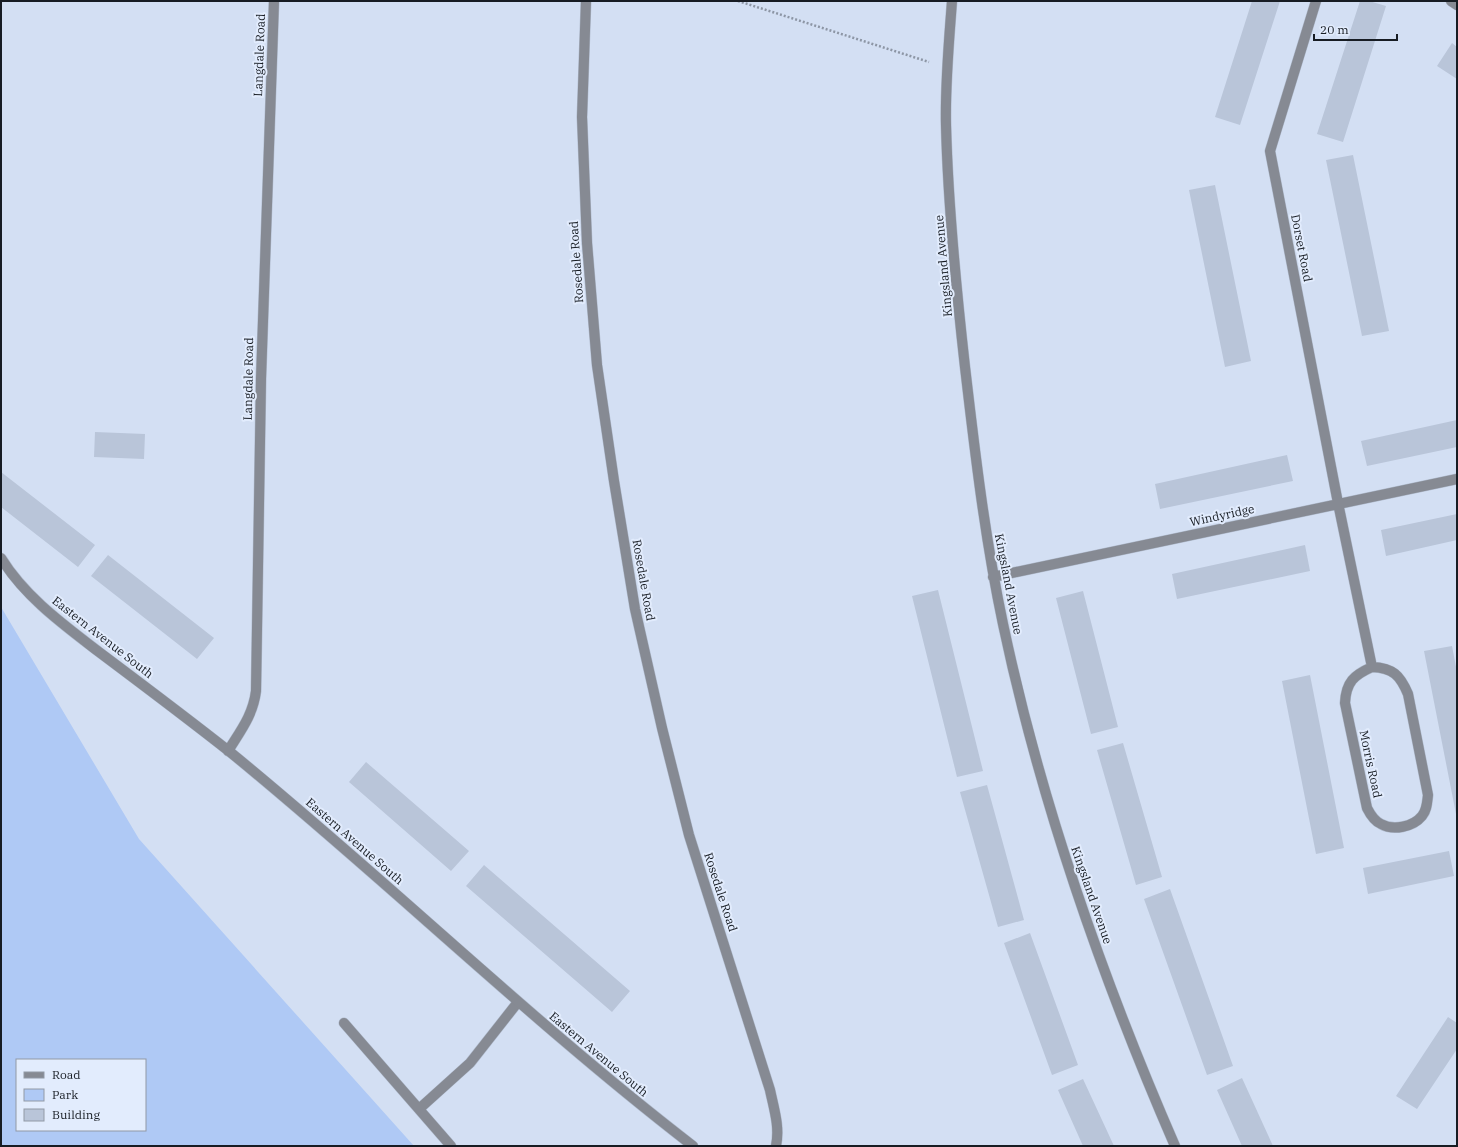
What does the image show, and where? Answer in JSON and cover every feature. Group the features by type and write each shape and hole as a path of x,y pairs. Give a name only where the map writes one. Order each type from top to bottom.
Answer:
{"street":[{"name":"Langdale Road","path":"228,751 248,720 254,703 256,690 261,371 274,1"},
{"name":"Rosedale Road","path":"586,1 582,117 587,243 597,365 635,609 662,728 689,835 770,1090 777,1121 778,1138 776,1146"},
{"name":"Kingsland Avenue","path":"952,1 947,67 946,123 958,305 982,502 993,577 1021,704 1061,844 1096,947 1120,1011 1175,1146"},
{"name":"Dorset Road","path":"1316,1 1270,151 1338,503"},
{"path":"1451,1 1457,5"},
{"name":"Windyridge","path":"993,577 1457,479"},
{"path":"1338,503 1372,667"},
{"name":"Eastern Avenue South","path":"1,558 18,581 54,617 228,751 341,845 518,1002 634,1100 693,1146"},
{"name":"Morris Road","path":"1372,667 1384,668 1396,674 1403,682 1408,694 1428,795 1427,806 1421,816 1412,824 1400,827 1390,828 1381,825 1372,818 1366,808 1345,703 1345,690 1352,680 1360,672 1372,667"},
{"path":"419,1109 470,1063 518,1002"},
{"path":"344,1024 451,1146"}],"path":[{"path":"738,1 947,67"}],"green space":[{"path":"1,607 139,839 414,1146 1,1146"}],"building":[{"path":"1252,1 1280,1 1240,125 1215,117"},
{"path":"1360,1 1369,1 1386,6 1343,142 1317,134"},
{"path":"1452,43 1457,47 1457,79 1437,66"},
{"path":"1353,155 1389,331 1362,336 1326,160"},
{"path":"1215,185 1251,361 1225,367 1189,190"},
{"path":"1457,420 1457,447 1367,466 1361,441"},
{"path":"95,432 145,434 144,459 94,457"},
{"path":"1287,455 1293,481 1160,509 1155,484"},
{"path":"1,472 95,545 78,567 1,507"},
{"path":"1457,514 1457,540 1386,556 1381,530"},
{"path":"1305,545 1310,571 1177,599 1172,574"},
{"path":"108,555 214,638 197,659 91,576"},
{"path":"938,590 983,771 957,777 912,596"},
{"path":"1083,591 1118,727 1091,734 1056,598"},
{"path":"1452,646 1457,672 1456,814 1424,651"},
{"path":"1310,675 1344,848 1316,854 1282,681"},
{"path":"1123,743 1162,877 1136,885 1097,750"},
{"path":"366,762 469,851 451,871 349,782"},
{"path":"987,785 1024,920 998,927 960,792"},
{"path":"1449,851 1454,876 1368,894 1363,868"},
{"path":"484,865 630,991 612,1012 466,886"},
{"path":"1170,889 1233,1066 1207,1075 1144,899"},
{"path":"1030,933 1078,1065 1052,1075 1004,943"},
{"path":"1448,1017 1457,1023 1457,1049 1417,1109 1396,1096"},
{"path":"1242,1078 1273,1146 1242,1146 1217,1090"},
{"path":"1083,1079 1114,1146 1083,1146 1058,1090"}]}
